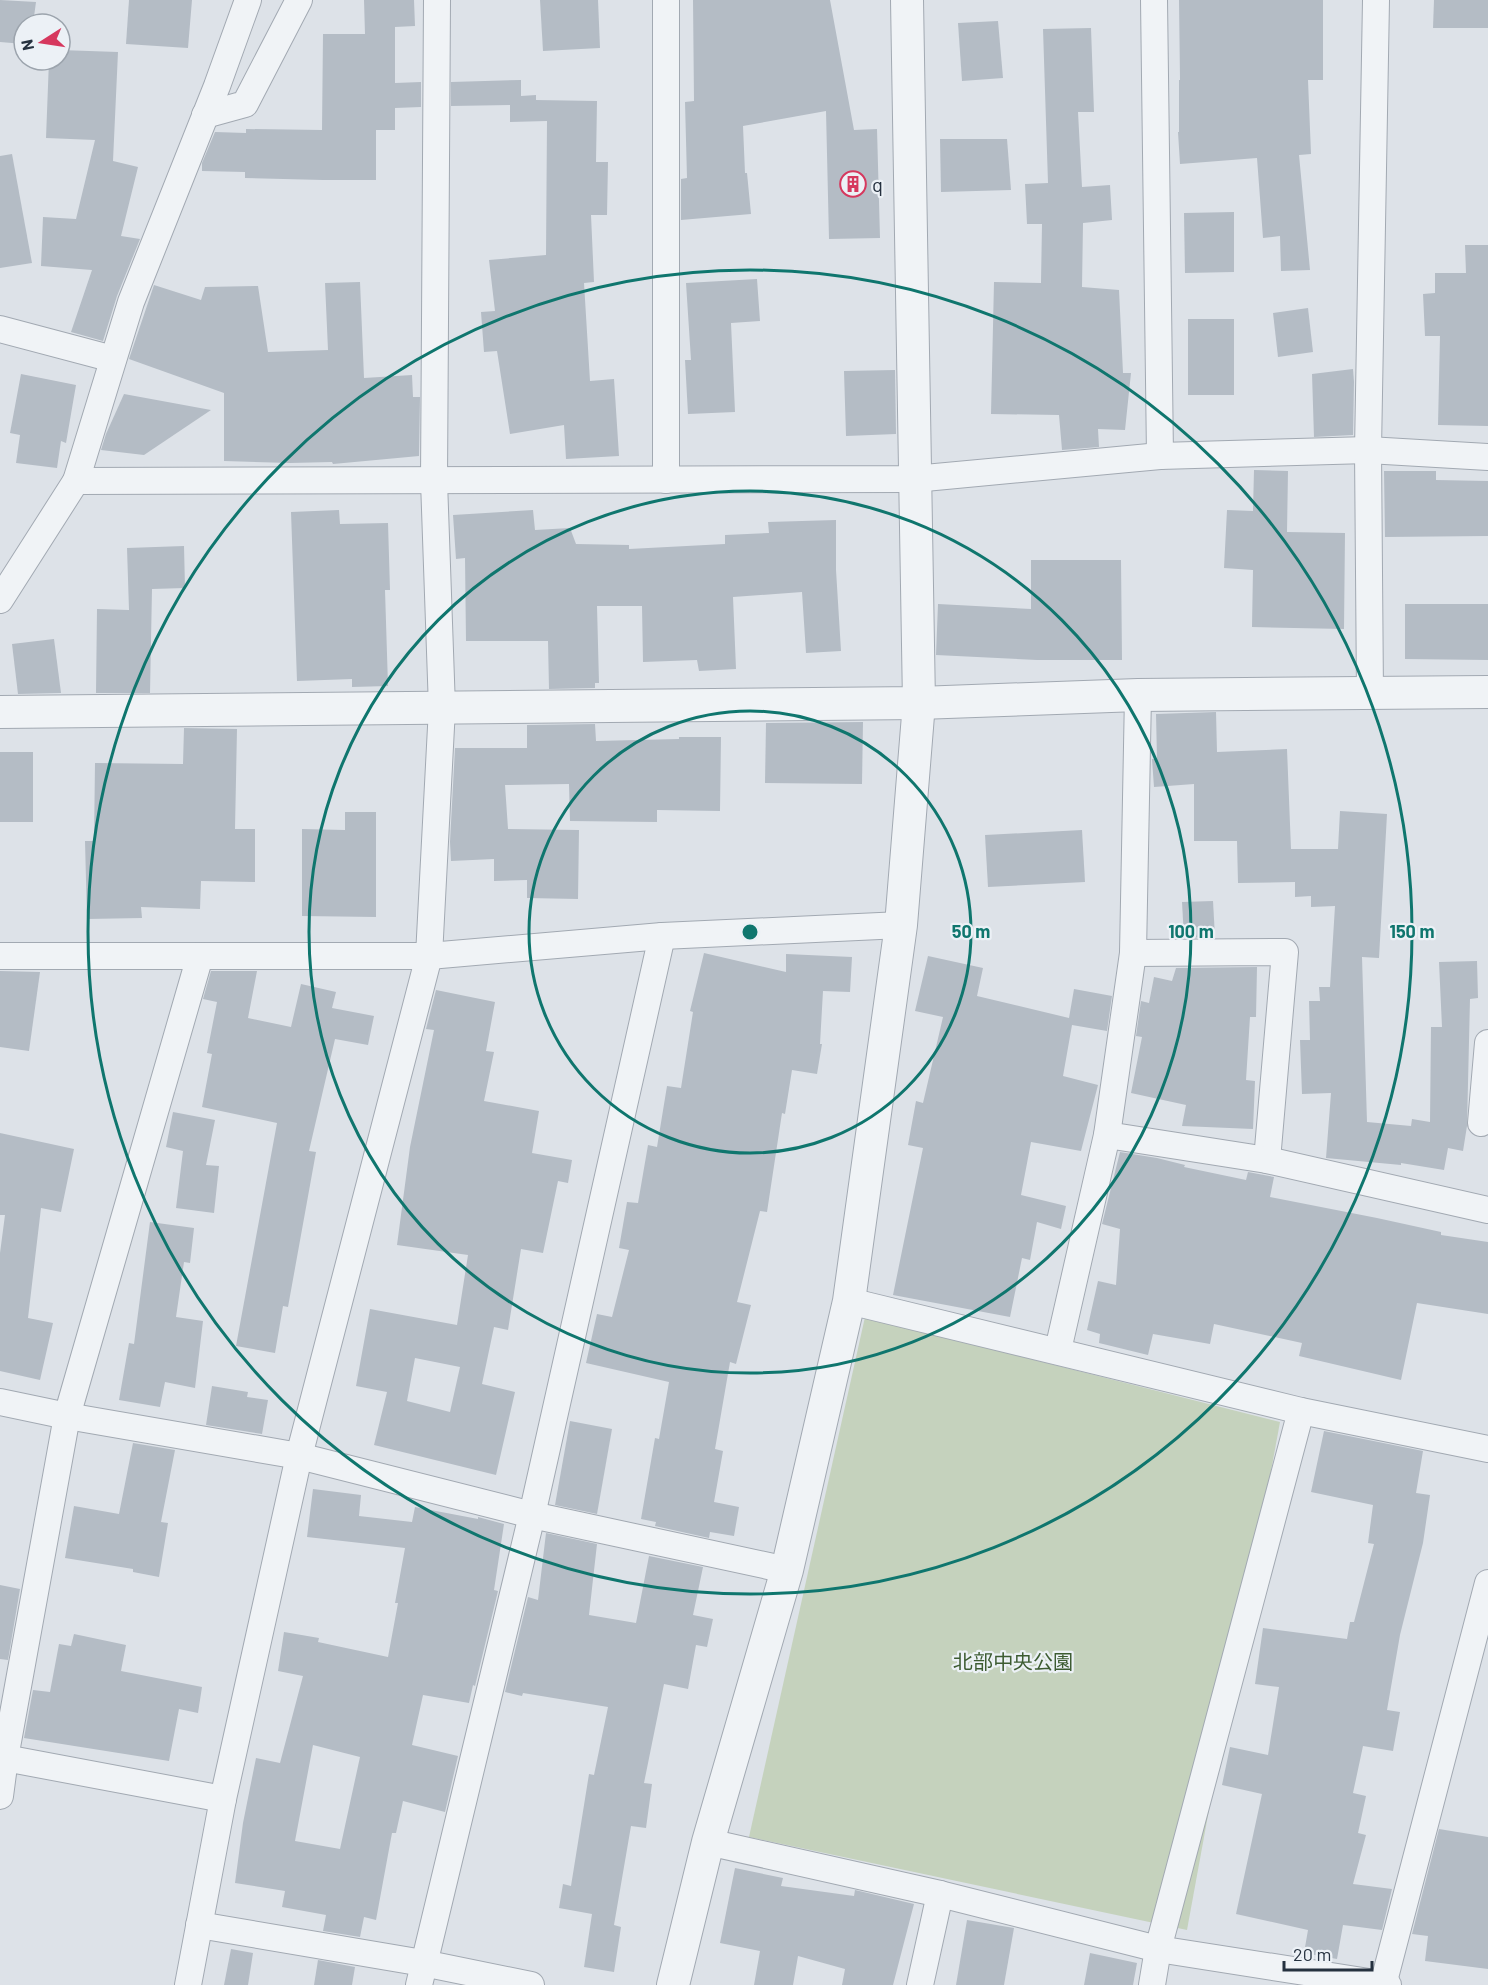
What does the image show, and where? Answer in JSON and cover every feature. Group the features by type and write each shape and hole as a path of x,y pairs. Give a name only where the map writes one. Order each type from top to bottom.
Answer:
{"street":[{"path":"0,600 76,481 130,302 206,115 248,0"},
{"path":"206,115 245,104 299,0"},
{"path":"188,1985 223,1799 299,1456 429,956 442,708 434,481 437,0"},
{"path":"666,0 666,480"},
{"path":"673,1985 708,1842 787,1570 849,1301 900,925 919,703 907,0"},
{"path":"1154,0 1160,456"},
{"path":"1370,694 1368,450 1376,0"},
{"path":"0,329 113,359"},
{"path":"76,481 914,479 1160,456 1368,450 1488,457"},
{"path":"0,712 919,703 1138,694 1488,692"},
{"path":"1058,1350 1107,1134 1132,953 1138,694"},
{"path":"0,956 429,956 662,936 900,925"},
{"path":"421,1974 532,1515 662,936"},
{"path":"1132,953 1285,952 1267,1160"},
{"path":"0,1796 67,1416 200,956"},
{"path":"1481,1123 1488,1043"},
{"path":"1107,1134 1267,1160 1488,1210"},
{"path":"849,1301 1058,1350 1301,1411 1488,1449"},
{"path":"0,1402 67,1416 299,1456 532,1515 787,1570"},
{"path":"1152,1985 1158,1949 1301,1411"},
{"path":"708,1842 940,1894 1158,1949 1385,1985 1488,1583"},
{"path":"5,1758 223,1799"},
{"path":"920,1985 940,1894"},
{"path":"199,1925 421,1974 531,1985"}],"green space":[{"name":"北部中央公園","path":"865,1317 1280,1422 1187,1930 749,1837"}],"building":[{"path":"0,0 36,2 35,12 12,12 12,43 0,42"},
{"path":"129,0 192,0 188,48 126,44"},
{"path":"364,0 414,0 415,26 395,27 395,83 421,82 421,107 395,108 395,130 376,130 376,180 245,178 245,172 202,171 202,163 215,132 246,133 246,129 322,130 323,34 365,34"},
{"path":"540,0 598,0 600,48 543,51"},
{"path":"693,0 830,0 854,130 877,129 880,238 829,239 826,111 743,126 745,173 747,173 751,214 681,220 681,179 687,178 685,102 694,101"},
{"path":"1179,0 1323,0 1323,80 1308,80 1311,154 1299,155 1310,270 1281,271 1280,236 1263,238 1257,158 1180,164 1178,132"},
{"path":"1434,0 1488,0 1488,28 1433,28"},
{"path":"998,21 1003,78 962,81 958,23"},
{"path":"1091,28 1094,112 1078,112 1082,187 1110,185 1112,220 1083,223 1082,287 1119,290 1123,373 1131,373 1125,430 1098,429 1099,447 1062,450 1059,415 991,414 994,282 1041,283 1042,224 1027,224 1025,184 1048,183 1043,29"},
{"path":"72,50 118,52 113,161 138,167 121,236 140,239 117,296 103,341 71,332 92,270 41,266 43,217 76,219 95,140 46,138 49,72 72,72"},
{"path":"521,80 521,96 536,95 536,100 597,101 596,162 608,162 607,215 591,215 594,282 584,283 590,381 614,379 619,456 566,459 564,425 510,434 497,351 484,352 481,312 495,311 489,260 546,255 547,121 510,122 510,105 451,106 451,82"},
{"path":"940,139 1007,139 1011,190 941,192"},
{"path":"12,154 32,263 0,268 0,156"},
{"path":"1234,212 1234,272 1185,273 1184,213"},
{"path":"1465,245 1488,245 1488,426 1438,425 1440,336 1425,336 1423,294 1435,293 1435,273 1466,273"},
{"path":"757,279 760,321 731,323 735,412 688,414 685,360 691,360 686,283"},
{"path":"360,282 364,378 412,375 413,397 420,397 419,456 333,464 332,462 224,461 224,393 129,359 154,285 201,300 205,287 258,286 268,352 328,350 325,283"},
{"path":"1308,308 1313,352 1278,357 1273,313"},
{"path":"1188,319 1234,319 1234,395 1188,395"},
{"path":"1353,369 1353,435 1314,437 1312,374"},
{"path":"895,370 896,434 846,436 844,371"},
{"path":"21,374 76,385 66,443 61,441 57,468 16,463 20,435 10,433"},
{"path":"124,394 211,410 144,455 101,450"},
{"path":"1254,470 1288,471 1287,532 1345,533 1344,629 1252,627 1253,570 1224,568 1227,510 1253,511"},
{"path":"1384,471 1436,471 1436,480 1488,481 1488,536 1385,537"},
{"path":"339,510 340,524 388,523 390,590 385,590 388,686 352,687 352,679 297,681 291,512"},
{"path":"533,510 535,530 570,528 576,544 629,545 629,549 725,544 725,535 769,533 768,522 836,520 836,570 841,651 806,653 802,592 733,597 736,669 699,671 697,660 643,662 642,606 597,606 599,683 595,683 595,688 549,689 548,641 466,641 465,558 456,559 453,515"},
{"path":"184,546 185,588 152,589 150,693 96,693 97,609 129,610 127,548"},
{"path":"1031,560 1121,560 1122,660 1037,660 936,655 938,604 1031,609"},
{"path":"1405,604 1488,604 1488,660 1405,659"},
{"path":"54,639 61,693 18,694 12,644"},
{"path":"1216,712 1217,752 1287,749 1291,849 1338,849 1340,811 1387,814 1379,958 1362,957 1367,1122 1411,1126 1412,1119 1430,1122 1431,1027 1442,1027 1439,962 1477,961 1478,998 1470,999 1467,1126 1463,1151 1448,1148 1444,1170 1401,1163 1401,1165 1326,1158 1331,1093 1302,1094 1300,1040 1310,1040 1309,1001 1320,1001 1319,987 1330,987 1335,906 1311,907 1311,896 1295,897 1295,882 1238,883 1237,841 1194,841 1194,784 1154,787 1152,759 1157,759 1156,714"},
{"path":"863,722 862,784 765,783 766,723"},
{"path":"595,724 596,741 721,737 720,811 657,810 657,822 570,821 569,784 505,785 508,829 579,830 578,899 527,898 527,880 494,881 494,859 451,861 455,748 527,748 527,725"},
{"path":"184,728 237,729 235,829 255,829 255,882 201,881 200,909 141,907 142,918 87,919 85,841 94,841 95,763 183,764"},
{"path":"0,752 33,752 33,822 0,822"},
{"path":"345,812 376,812 376,917 302,916 302,829 345,830"},
{"path":"1082,830 1085,882 988,887 985,835"},
{"path":"1213,901 1215,937 1184,938 1182,902"},
{"path":"704,953 786,972 786,954 852,957 850,992 823,991 820,1044 822,1044 817,1074 792,1070 785,1114 782,1113 767,1212 760,1211 737,1302 751,1305 736,1364 730,1362 715,1449 723,1451 714,1502 739,1507 734,1536 710,1532 709,1538 655,1526 656,1522 641,1519 655,1438 659,1439 669,1382 586,1363 597,1314 612,1317 629,1250 619,1248 627,1202 638,1203 648,1145 657,1147 667,1086 681,1088 693,1012 690,1011"},
{"path":"928,956 983,968 977,996 1069,1018 1074,989 1112,996 1107,1031 1072,1025 1063,1076 1098,1085 1081,1151 1031,1142 1021,1195 1066,1206 1061,1229 1037,1222 1030,1260 1022,1258 1010,1317 893,1295 923,1148 908,1145 916,1101 923,1103 943,1017 915,1011"},
{"path":"1257,967 1256,1017 1250,1017 1246,1080 1255,1081 1253,1129 1182,1126 1186,1105 1131,1093 1142,1037 1136,1036 1141,1001 1149,1003 1154,977 1172,981 1176,968"},
{"path":"0,971 40,972 29,1051 0,1047"},
{"path":"211,971 257,971 248,1018 291,1027 301,984 336,992 332,1008 374,1016 368,1045 335,1039 309,1151 316,1152 288,1307 283,1306 275,1353 236,1346 277,1123 202,1107 212,1054 207,1053 217,1002 203,999"},
{"path":"436,990 495,1002 486,1051 494,1052 484,1101 539,1111 532,1153 572,1160 568,1183 558,1181 543,1253 521,1249 508,1330 494,1327 482,1384 515,1392 496,1475 374,1445 387,1392 356,1386 370,1309 457,1325 468,1255 397,1245 410,1147 434,1030 426,1029","holes":["415,1358 460,1367 450,1412 407,1401"]},
{"path":"173,1112 215,1120 206,1165 219,1166 214,1213 176,1208 183,1151 166,1147"},
{"path":"0,1133 74,1149 61,1212 41,1208 28,1318 53,1323 40,1380 0,1371 0,1253 5,1215 0,1215"},
{"path":"1120,1152 1157,1158 1185,1165 1184,1167 1246,1180 1248,1172 1274,1177 1270,1197 1441,1232 1441,1235 1488,1242 1488,1314 1417,1303 1401,1380 1299,1356 1302,1343 1214,1324 1210,1344 1153,1334 1148,1355 1099,1343 1100,1334 1087,1330 1098,1281 1116,1285 1120,1229 1102,1224"},
{"path":"150,1222 194,1228 190,1263 184,1262 176,1317 203,1321 195,1388 165,1382 160,1407 119,1400 129,1343 134,1344"},
{"path":"212,1386 248,1392 247,1397 268,1400 262,1434 206,1425"},
{"path":"570,1421 612,1429 597,1514 555,1505"},
{"path":"1324,1431 1423,1451 1416,1493 1430,1495 1423,1543 1400,1635 1387,1710 1400,1712 1393,1751 1363,1746 1353,1793 1366,1796 1358,1833 1366,1835 1353,1884 1392,1889 1382,1930 1343,1925 1337,1959 1304,1953 1308,1930 1236,1914 1262,1794 1222,1785 1230,1747 1268,1755 1279,1687 1255,1684 1263,1628 1347,1639 1350,1622 1354,1622 1374,1544 1368,1543 1373,1505 1311,1492"},
{"path":"133,1443 175,1450 161,1522 168,1523 159,1577 133,1572 133,1569 65,1558 74,1506 119,1514"},
{"path":"313,1489 361,1495 359,1516 412,1522 415,1507 478,1519 478,1517 504,1524 494,1590 498,1591 469,1703 423,1695 412,1745 458,1756 445,1812 403,1801 396,1833 392,1833 376,1920 364,1917 360,1937 323,1931 326,1915 282,1907 285,1891 235,1883 243,1823 256,1758 280,1763 303,1676 278,1671 284,1632 319,1638 318,1642 388,1657 405,1548 307,1537","holes":["313,1745 360,1757 340,1849 295,1841"]},
{"path":"546,1533 597,1544 589,1615 636,1623 649,1556 703,1567 693,1615 713,1619 707,1647 696,1645 688,1689 664,1684 644,1783 652,1784 646,1828 631,1826 614,1925 621,1927 614,1972 584,1967 592,1914 559,1908 563,1884 571,1886 589,1774 594,1775 608,1707 505,1692 528,1597 538,1600"},
{"path":"0,1585 20,1589 8,1660 0,1659"},
{"path":"74,1634 126,1645 121,1671 202,1687 198,1713 179,1709 169,1761 24,1738 33,1690 50,1692 59,1644 71,1646"},
{"path":"1439,1829 1488,1837 1488,1969 1425,1961 1428,1936 1412,1934"},
{"path":"735,1868 783,1878 781,1886 854,1896 855,1890 914,1904 893,1985 842,1985 845,1969 798,1956 793,1985 754,1985 760,1951 720,1943"},
{"path":"967,1920 1014,1928 1004,1985 956,1985"},
{"path":"231,1949 253,1953 248,1985 224,1985"},
{"path":"1090,1953 1137,1963 1133,1985 1084,1985"},
{"path":"318,1960 355,1967 352,1985 314,1985"}],"place":[{"name":"q","path":"853,184"}]}
